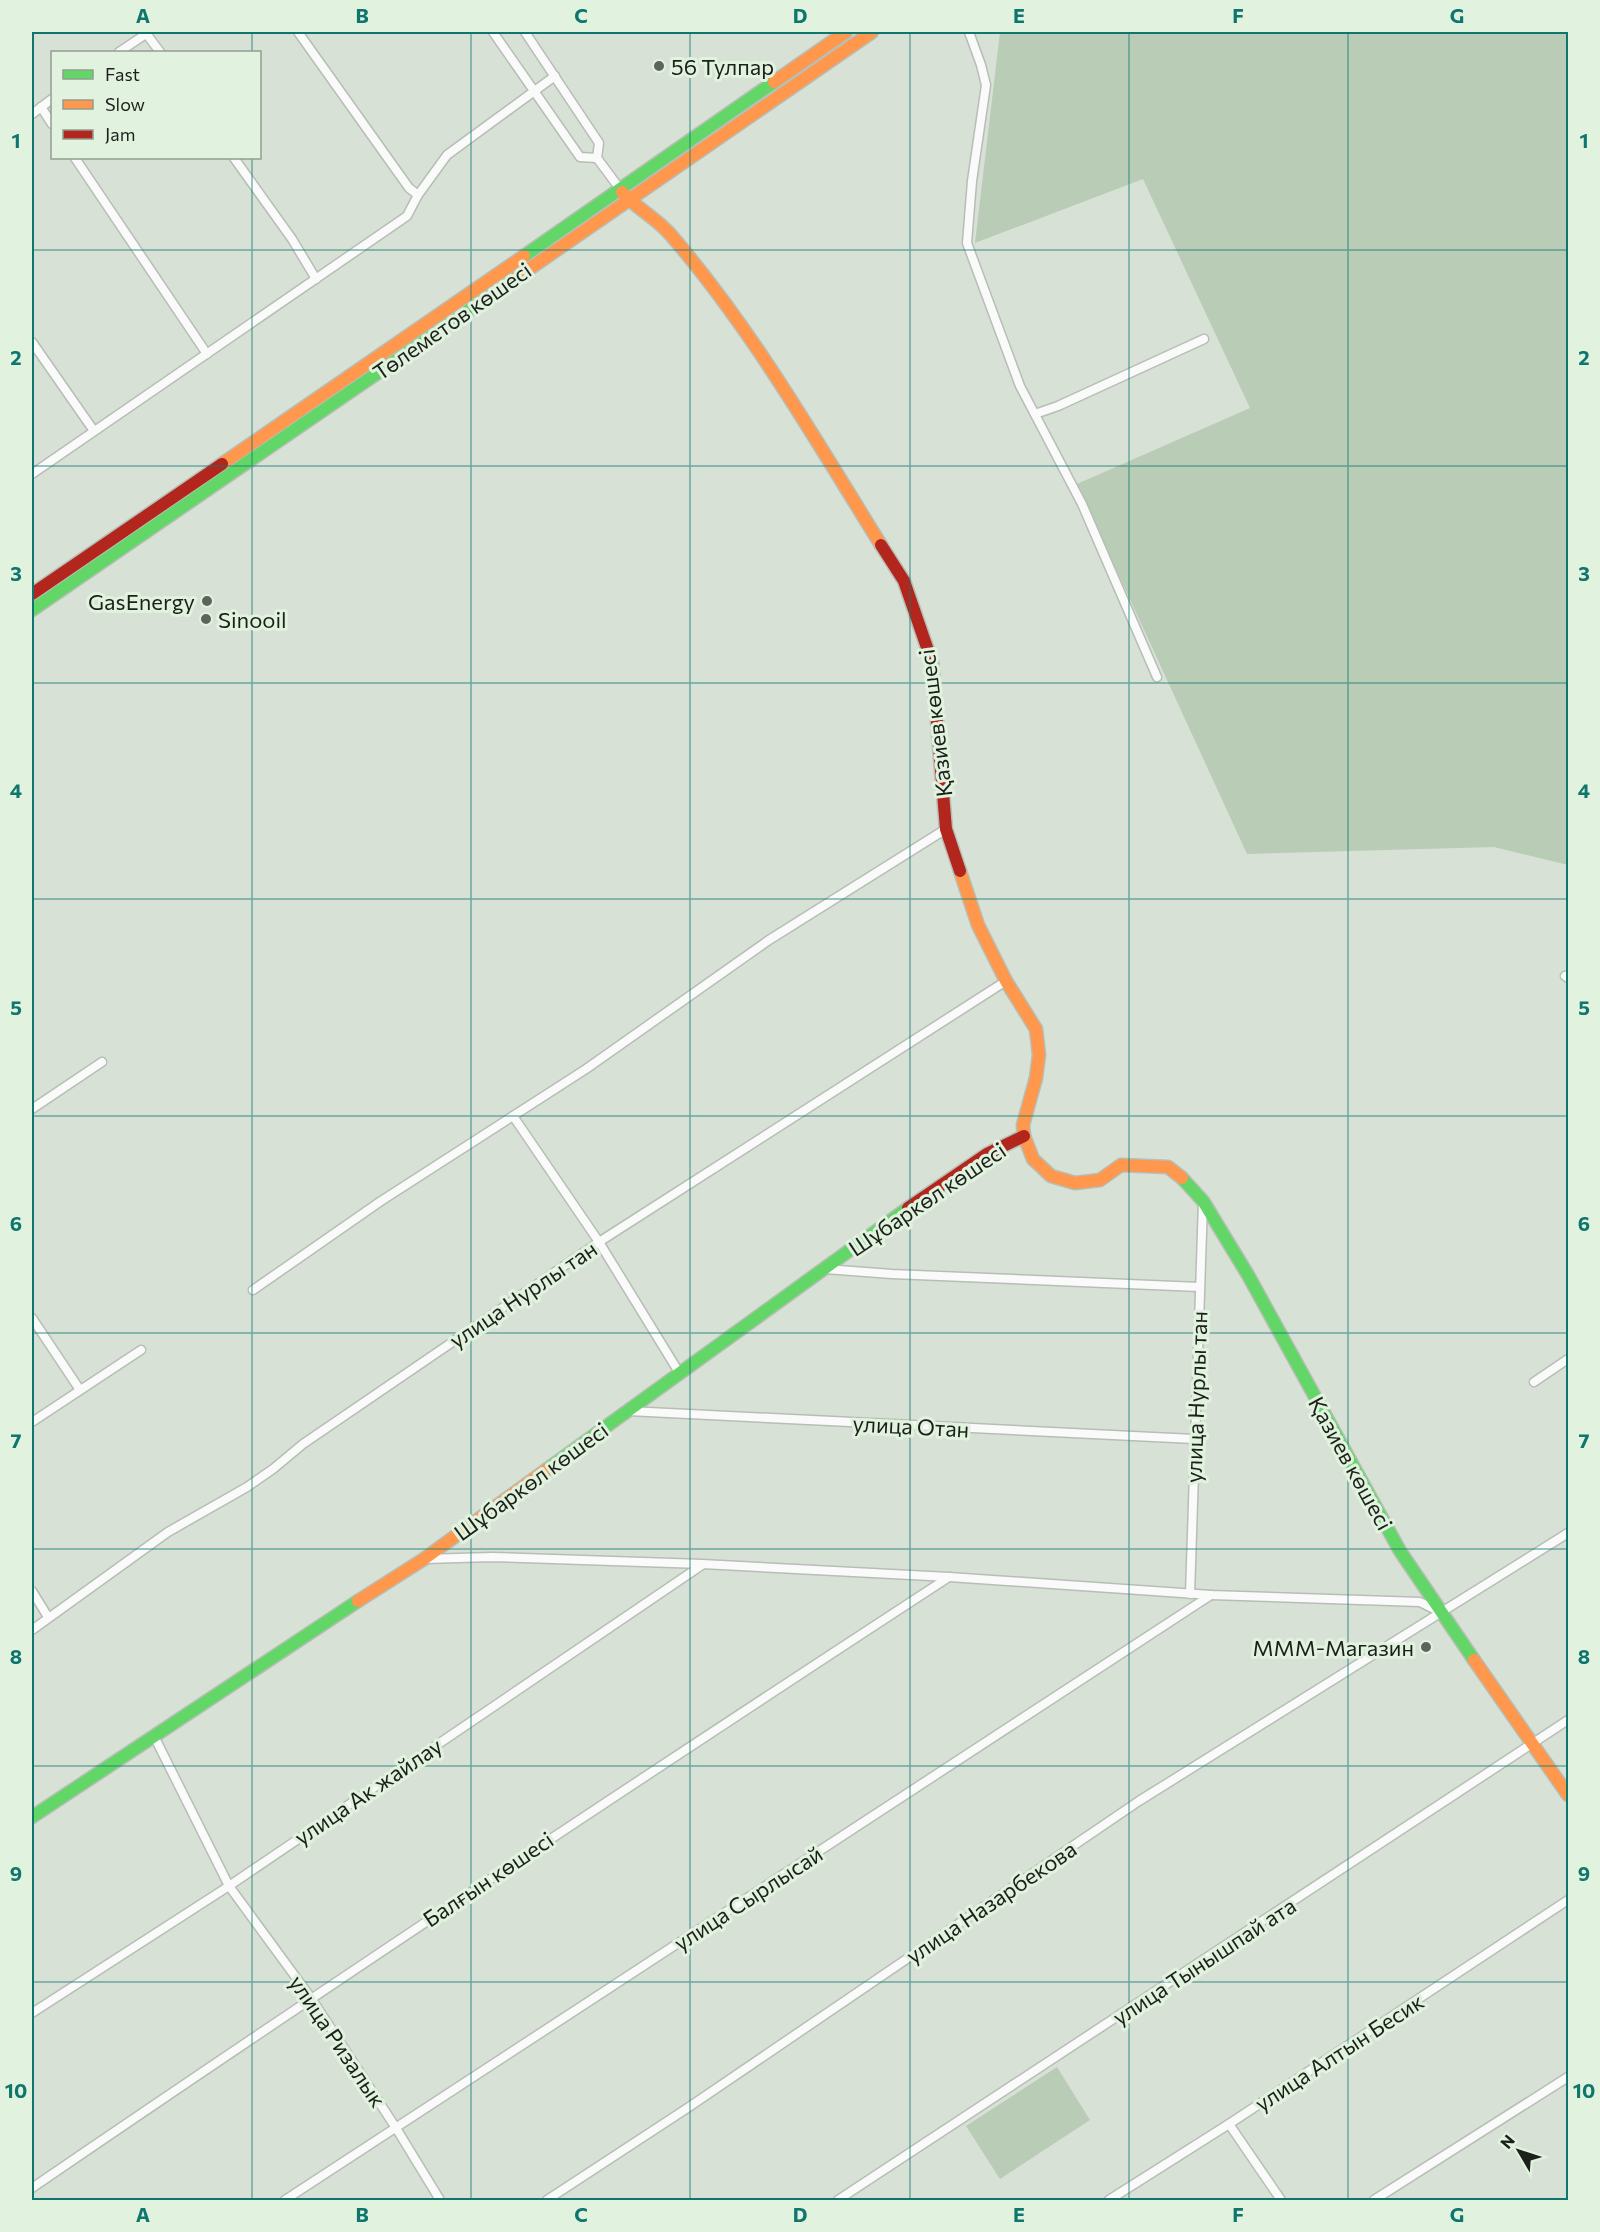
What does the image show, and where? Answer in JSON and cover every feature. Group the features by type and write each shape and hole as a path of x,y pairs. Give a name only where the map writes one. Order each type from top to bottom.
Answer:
{"street":[{"path":"120,51 147,32 159,51"},
{"path":"298,32 409,188 418,195"},
{"path":"493,32 579,157 597,158"},
{"path":"525,32 599,143 597,158 624,194"},
{"name":"Төлеметов көшесі","path":"32,610 437,333 784,75 846,32"},
{"name":"Төлеметов көшесі","path":"32,594 624,194 872,32"},
{"path":"969,32 986,85 972,181 967,243 1020,386 1082,504 1157,677"},
{"path":"784,75 794,85"},
{"path":"32,474 407,216 418,195 447,155 555,76"},
{"path":"32,114 51,100"},
{"path":"41,107 51,122"},
{"path":"76,159 207,354"},
{"path":"235,159 292,239 316,279"},
{"name":"Қазиев көшесі","path":"624,194 668,232 711,285 784,389 873,528 904,581 932,662 946,829 978,925 1006,981 1036,1029 1039,1055 1036,1078 1023,1125 1024,1136 1033,1159 1051,1176 1075,1183 1100,1180 1121,1165 1168,1167 1203,1201 1248,1275 1400,1551 1569,1795"},
{"path":"1035,414 1204,339"},
{"path":"32,342 94,431"},
{"path":"253,1290 381,1202 586,1069 769,940 946,829"},
{"name":"улица Нурлы тан","path":"32,1630 168,1532 217,1506 273,1469 303,1444 599,1242 1006,981"},
{"path":"32,1109 102,1062"},
{"path":"513,1116 599,1242 680,1374"},
{"name":"Шұбаркөл көшесі","path":"32,1817 424,1559 964,1169 987,1154 1024,1136"},
{"name":"улица Нурлы тан","path":"1190,1594 1203,1201"},
{"path":"825,1269 1199,1287"},
{"path":"32,1318 80,1390"},
{"path":"32,1422 141,1350"},
{"path":"1534,1382 1569,1359"},
{"name":"улица Отан","path":"628,1411 1194,1439"},
{"name":"улица Назарбекова","path":"547,2200 689,2107 1139,1801 1569,1533"},
{"path":"424,1559 492,1557 702,1564 1190,1594 1420,1602 1442,1613"},
{"name":"улица Ак жайлау","path":"32,2013 229,1886 702,1564"},
{"name":"Балғын көшесі","path":"32,2188 310,1998 602,1803 949,1578"},
{"path":"32,1591 48,1617"},
{"name":"улица Сырлысай","path":"285,2200 1211,1595"},
{"name":"улица Тынышпай ата","path":"838,2200 1569,1720"},
{"name":"улица Ризалык","path":"154,1736 229,1886 310,1998 396,2128 440,2200"},
{"name":"улица Алтын Бесик","path":"1109,2200 1230,2124 1569,1900"},
{"path":"1374,2200 1569,2077"},
{"path":"1230,2124 1281,2200"}],"green space":[{"path":"1000,32 1568,32 1568,865 1494,847 1247,854 1077,484 1250,408 1143,179 975,243"},
{"path":"1057,2067 1090,2120 1000,2179 966,2126"}],"traffic: fast":[{"path":"524,256 774,82"},
{"path":"32,610 516,278"},
{"path":"1182,1178 1203,1201 1248,1275 1400,1551 1474,1660"},
{"path":"546,1470 908,1208"},
{"path":"32,1817 358,1601"}],"traffic: slow":[{"path":"774,82 846,32"},
{"path":"516,278 872,32"},
{"path":"622,192 670,234 728,308 782,385 881,545"},
{"path":"222,464 524,256"},
{"path":"960,871 978,925 1006,981 1036,1029 1039,1055 1036,1078 1023,1125 1024,1136 1033,1159 1051,1176 1075,1183 1100,1180 1121,1165 1168,1167 1182,1178"},
{"path":"358,1601 424,1559 546,1470"},
{"path":"1474,1660 1568,1795"}],"traffic: jam":[{"path":"32,594 222,464"},
{"path":"881,545 904,581 932,662 946,829 960,871"},
{"path":"908,1208 987,1154 1024,1136"}],"place":[{"name":"56 Тулпар","path":"659,66"},
{"name":"GasEnergy","path":"207,601"},
{"name":"Sinooil","path":"206,619"},
{"name":"МММ-Магазин","path":"1426,1647"}]}
